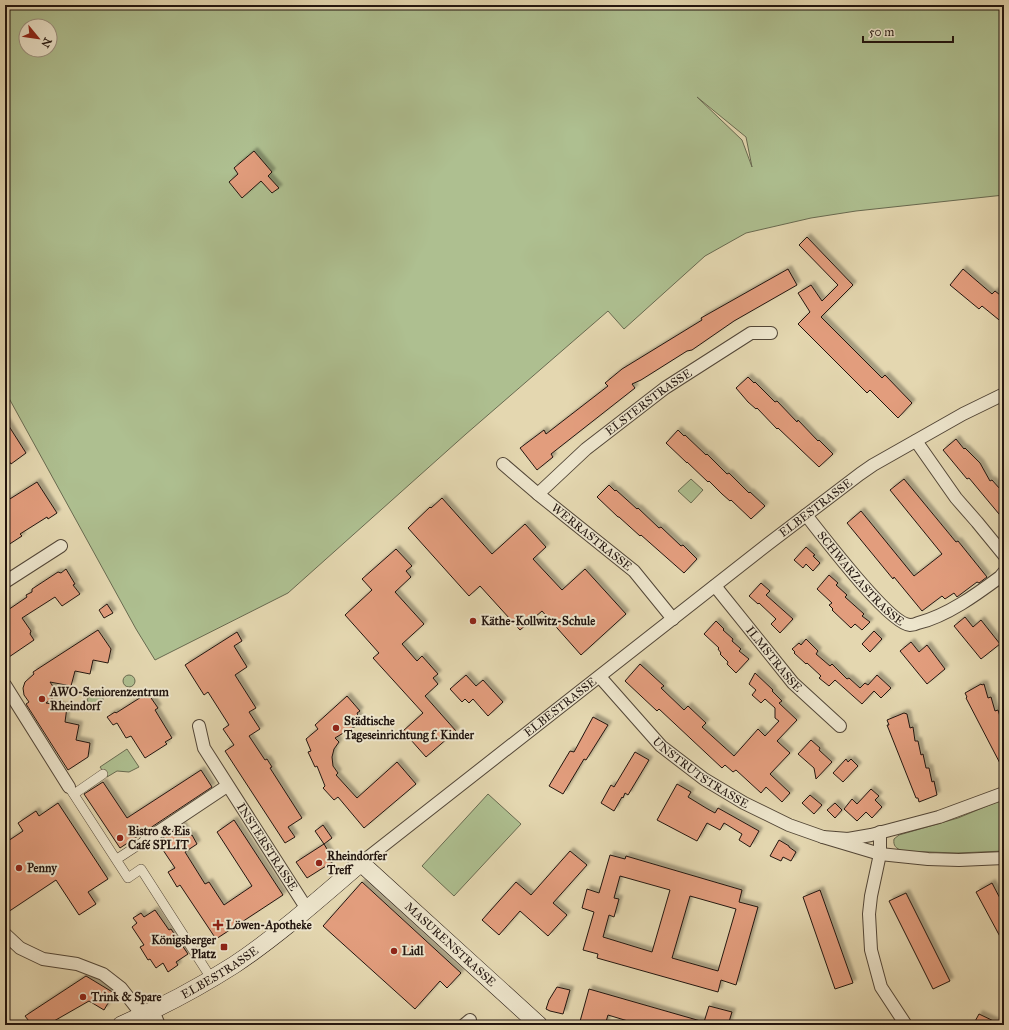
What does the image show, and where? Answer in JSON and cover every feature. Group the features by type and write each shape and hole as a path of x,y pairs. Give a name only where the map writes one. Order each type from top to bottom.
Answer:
{"main road":[{"name":"ELBESTRASSE","path":"121,1025 152,1017 235,964 307,909 361,863"},
{"name":"MASURENSTRASSE","path":"361,863 539,1025"}],"street":[{"name":"ELSTERSTRASSE","path":"538,494 586,449 665,388 751,333 771,332"},
{"name":"ELBESTRASSE","path":"361,863 806,515 873,465 963,414 1004,394"},
{"path":"916,441 956,498 1004,555"},
{"name":"WERRASTRASSE","path":"503,464 634,571 673,619"},
{"name":"SCHWARZASTRASSE","path":"806,515 878,602 900,622 910,625 937,616 964,602 1000,577 1004,572"},
{"path":"5,582 61,546"},
{"name":"ILMSTRASSE","path":"715,586 793,683 840,726"},
{"name":"UNSTRUTSTRASSE","path":"600,677 661,746 704,779 744,803 782,822 823,837 880,854 928,859 959,860 1004,858"},
{"path":"5,685 128,878 141,869 211,978"},
{"name":"INSTERSTRASSE","path":"199,726 204,748 307,909"},
{"path":"72,791 103,774"},
{"path":"117,859 227,786"},
{"name":"UNSTRUTSTRASSE","path":"823,837 848,839 880,832 939,817 1004,793"},
{"path":"880,832 880,854 871,896 869,936 871,950 881,986 906,1025"},
{"path":"5,934 20,948 43,959 77,964 103,974 121,988 152,1017"}],"green space":[{"path":"5,5 1004,5 1004,195 856,211 811,218 746,233 705,256 624,329 608,311 466,434 288,593 155,660 136,629 5,391","holes":["697,97 746,137 752,167 742,140"]},
{"path":"691,479 703,490 691,503 678,491"},
{"path":"127,675 131,675 135,681 131,687 127,687 123,683 123,679"},
{"path":"97,691 103,692 103,700 92,707 87,699"},
{"path":"127,749 139,767 129,772 117,771 107,777 100,767"},
{"path":"488,794 521,824 454,896 422,866"},
{"path":"1004,799 1004,851 957,853 902,851 895,845 894,839 899,835 958,818"}],"building":[{"path":"254,151 272,172 268,176 279,188 272,193 261,181 242,198 229,182 238,174 234,168"},
{"path":"807,237 853,285 821,317 882,378 885,375 912,403 898,418 870,390 867,393 798,324 810,312 798,293 811,285 822,301 838,285 799,245"},
{"path":"788,269 797,285 734,321 692,350 687,351 641,380 632,384 635,388 551,454 553,457 537,470 520,448 544,430 546,434 608,386 605,383 622,369 702,320 701,318"},
{"path":"963,269 992,294 995,291 1004,298 1004,324 982,306 979,309 950,285"},
{"path":"748,377 775,402 777,401 797,422 798,420 833,454 819,467 778,428 777,429 757,408 756,409 748,402 736,388"},
{"path":"5,420 26,453 11,464 5,455"},
{"path":"678,430 765,506 751,519 709,481 708,482 666,443"},
{"path":"956,439 964,449 965,448 980,463 990,481 992,480 1000,489 1004,486 1004,520 969,478 967,479 943,450"},
{"path":"904,479 987,577 979,583 977,582 957,597 954,593 945,599 942,596 922,611 894,577 893,579 847,523 861,511 914,576 942,554 890,490"},
{"path":"37,482 57,513 48,519 47,517 20,534 22,536 5,547 5,502"},
{"path":"609,485 637,509 638,508 659,528 661,527 681,546 683,545 697,559 684,573 618,517 597,497"},
{"path":"442,498 492,554 525,524 546,547 533,559 562,590 585,569 626,614 581,655 542,611 520,630 480,586 469,596 408,528"},
{"path":"806,547 815,555 813,556 820,563 813,571 806,564 803,568 794,560"},
{"path":"396,549 412,566 406,571 411,577 395,592 424,624 402,644 417,661 422,656 438,674 433,678 438,684 425,696 456,731 426,757 403,731 423,713 373,658 379,653 345,615 372,590 362,579"},
{"path":"66,569 75,584 73,585 80,594 62,606 55,597 22,618 31,631 30,634 34,640 9,657 5,651 5,612 27,597 26,595 32,592 32,589 58,572 61,573"},
{"path":"829,575 838,583 836,585 847,595 845,597 864,614 862,616 870,622 862,630 855,624 851,628 832,610 833,609 829,605 832,603 817,589"},
{"path":"761,583 770,591 766,595 793,619 780,633 771,624 776,619 749,596"},
{"path":"107,604 113,613 104,618 99,610"},
{"path":"965,617 973,627 981,620 1000,644 981,659 954,626"},
{"path":"716,621 733,639 732,641 741,649 739,651 749,659 736,673 720,654 719,648 704,634"},
{"name":"AWO-Seniorenzentrum Rheindorf","path":"98,630 111,649 108,663 93,660 90,674 75,671 71,686 50,682 58,694 46,703 67,707 65,722 79,725 76,740 90,743 88,757 68,770 26,704 29,702 24,695 23,688 25,682 34,674 33,672"},
{"path":"874,631 882,639 870,652 862,644"},
{"path":"237,632 242,641 234,646 247,667 235,675 256,708 249,712 260,729 249,736 265,760 267,759 272,767 270,768 302,818 288,827 295,837 285,843 225,751 234,745 223,729 229,725 208,692 204,695 185,665"},
{"path":"806,639 818,651 816,654 830,666 832,664 847,679 849,678 860,688 865,683 868,685 877,675 891,688 881,698 874,691 862,704 835,680 829,686 819,678 821,676 794,653 795,652 792,649 799,643 801,645"},
{"path":"911,642 919,652 927,645 945,669 927,684 900,651"},
{"path":"640,664 664,686 661,688 684,710 688,706 706,723 702,727 734,756 758,729 765,736 779,721 775,718 775,708 765,699 761,703 752,695 756,690 749,684 755,673 773,690 772,691 782,701 779,703 797,720 777,741 790,753 770,774 790,793 782,802 766,787 761,793 736,770 733,772 725,765 722,768 659,709 657,711 625,681"},
{"path":"466,675 476,686 483,680 503,702 488,716 473,699 469,703 465,699 462,702 450,689"},
{"path":"981,684 984,684 988,698 991,697 995,711 998,710 1002,723 1004,723 1004,771 966,698 965,693"},
{"path":"146,694 147,696 149,695 158,708 155,710 172,738 165,742 167,744 145,758 131,736 126,738 117,723 113,725 107,717"},
{"path":"347,696 360,711 357,713 361,724 335,738 339,742 334,749 332,757 333,766 338,773 336,775 357,798 397,762 416,784 364,828 338,797 334,800 323,788 325,786 317,766 315,767 308,752 311,751 306,739 318,729 315,725"},
{"path":"904,713 907,714 910,728 913,727 915,741 918,741 926,768 929,768 937,795 919,802 918,798 916,798 887,725 889,725 887,720"},
{"path":"593,717 608,725 586,760 584,759 563,794 549,786 570,751 574,752"},
{"path":"811,740 832,762 816,779 814,768 798,754"},
{"path":"635,752 649,760 628,795 625,793 614,811 601,803 611,785 614,787"},
{"path":"846,759 848,762 851,759 858,766 843,782 833,773"},
{"path":"201,770 212,787 120,848 84,794 103,782 127,818"},
{"path":"677,784 691,792 688,797 706,808 715,813 718,808 759,831 750,847 739,840 742,834 724,823 720,830 707,823 697,841 657,820"},
{"path":"871,789 879,796 875,800 882,807 872,818 866,812 857,821 844,809 852,799 857,804"},
{"path":"810,795 822,805 814,814 802,803"},
{"path":"58,803 108,879 88,892 96,904 79,915 56,880 5,914 5,843 23,831 18,823 36,811 39,816"},
{"path":"835,803 842,810 835,818 827,810"},
{"path":"234,820 283,895 216,939 180,885 177,887 168,872 175,868 161,847 164,845 160,840 182,825 189,836 192,835 197,844 185,852 205,884 209,882 224,905 252,886 217,832"},
{"path":"323,825 332,838 324,844 315,831"},
{"path":"779,840 796,852 791,861 783,857 781,861 770,856"},
{"path":"324,844 334,861 307,878 296,862"},
{"path":"570,851 587,865 553,903 567,915 548,936 520,911 499,935 482,920 516,882 531,895"},
{"path":"610,855 625,859 626,856 742,890 739,902 758,907 736,985 721,980 718,992 597,958 598,954 583,950 594,912 582,908 587,889 599,893","holes":["620,876 670,890 652,952 603,937 609,915 614,917 619,899 614,898","690,896 736,909 718,971 672,958"]},
{"name":"Lidl","path":"362,882 461,973 447,988 440,981 415,1009 323,926"},
{"path":"992,883 1004,906 1004,944 976,892"},
{"path":"820,890 853,983 835,989 803,897"},
{"path":"906,893 950,981 933,989 889,901"},
{"path":"155,910 169,930 171,929 188,954 176,962 178,965 168,972 163,963 156,968 150,959 148,960 140,947 144,945 132,927 137,923 133,918 141,913 144,917"},
{"name":"Trink & Spare","path":"86,976 114,993 104,1010 89,1001 47,1025 32,1025 25,1016"},
{"path":"557,987 570,990 563,1014 546,1009 549,1000"},
{"path":"589,989 704,1022 709,1006 732,1012 728,1025 641,1025 608,1015 605,1025 579,1025"},
{"path":"979,1014 1002,1025 973,1025"}],"place":[{"name":"Käthe-Kollwitz-Schule","path":"473,621"},
{"name":"AWO-Seniorenzentrum Rheindorf","path":"42,699"},
{"name":"Städtische Tageseinrichtung f. Kinder","path":"336,728"},
{"name":"Bistro & Eis Café SPLIT","path":"120,838"},
{"name":"Rheindorfer Treff","path":"319,863"},
{"name":"Penny","path":"19,868"},
{"name":"Löwen-Apotheke","path":"218,925"},
{"name":"Königsberger Platz","path":"224,947"},
{"name":"Lidl","path":"394,951"},
{"name":"Trink & Spare","path":"83,997"}]}
